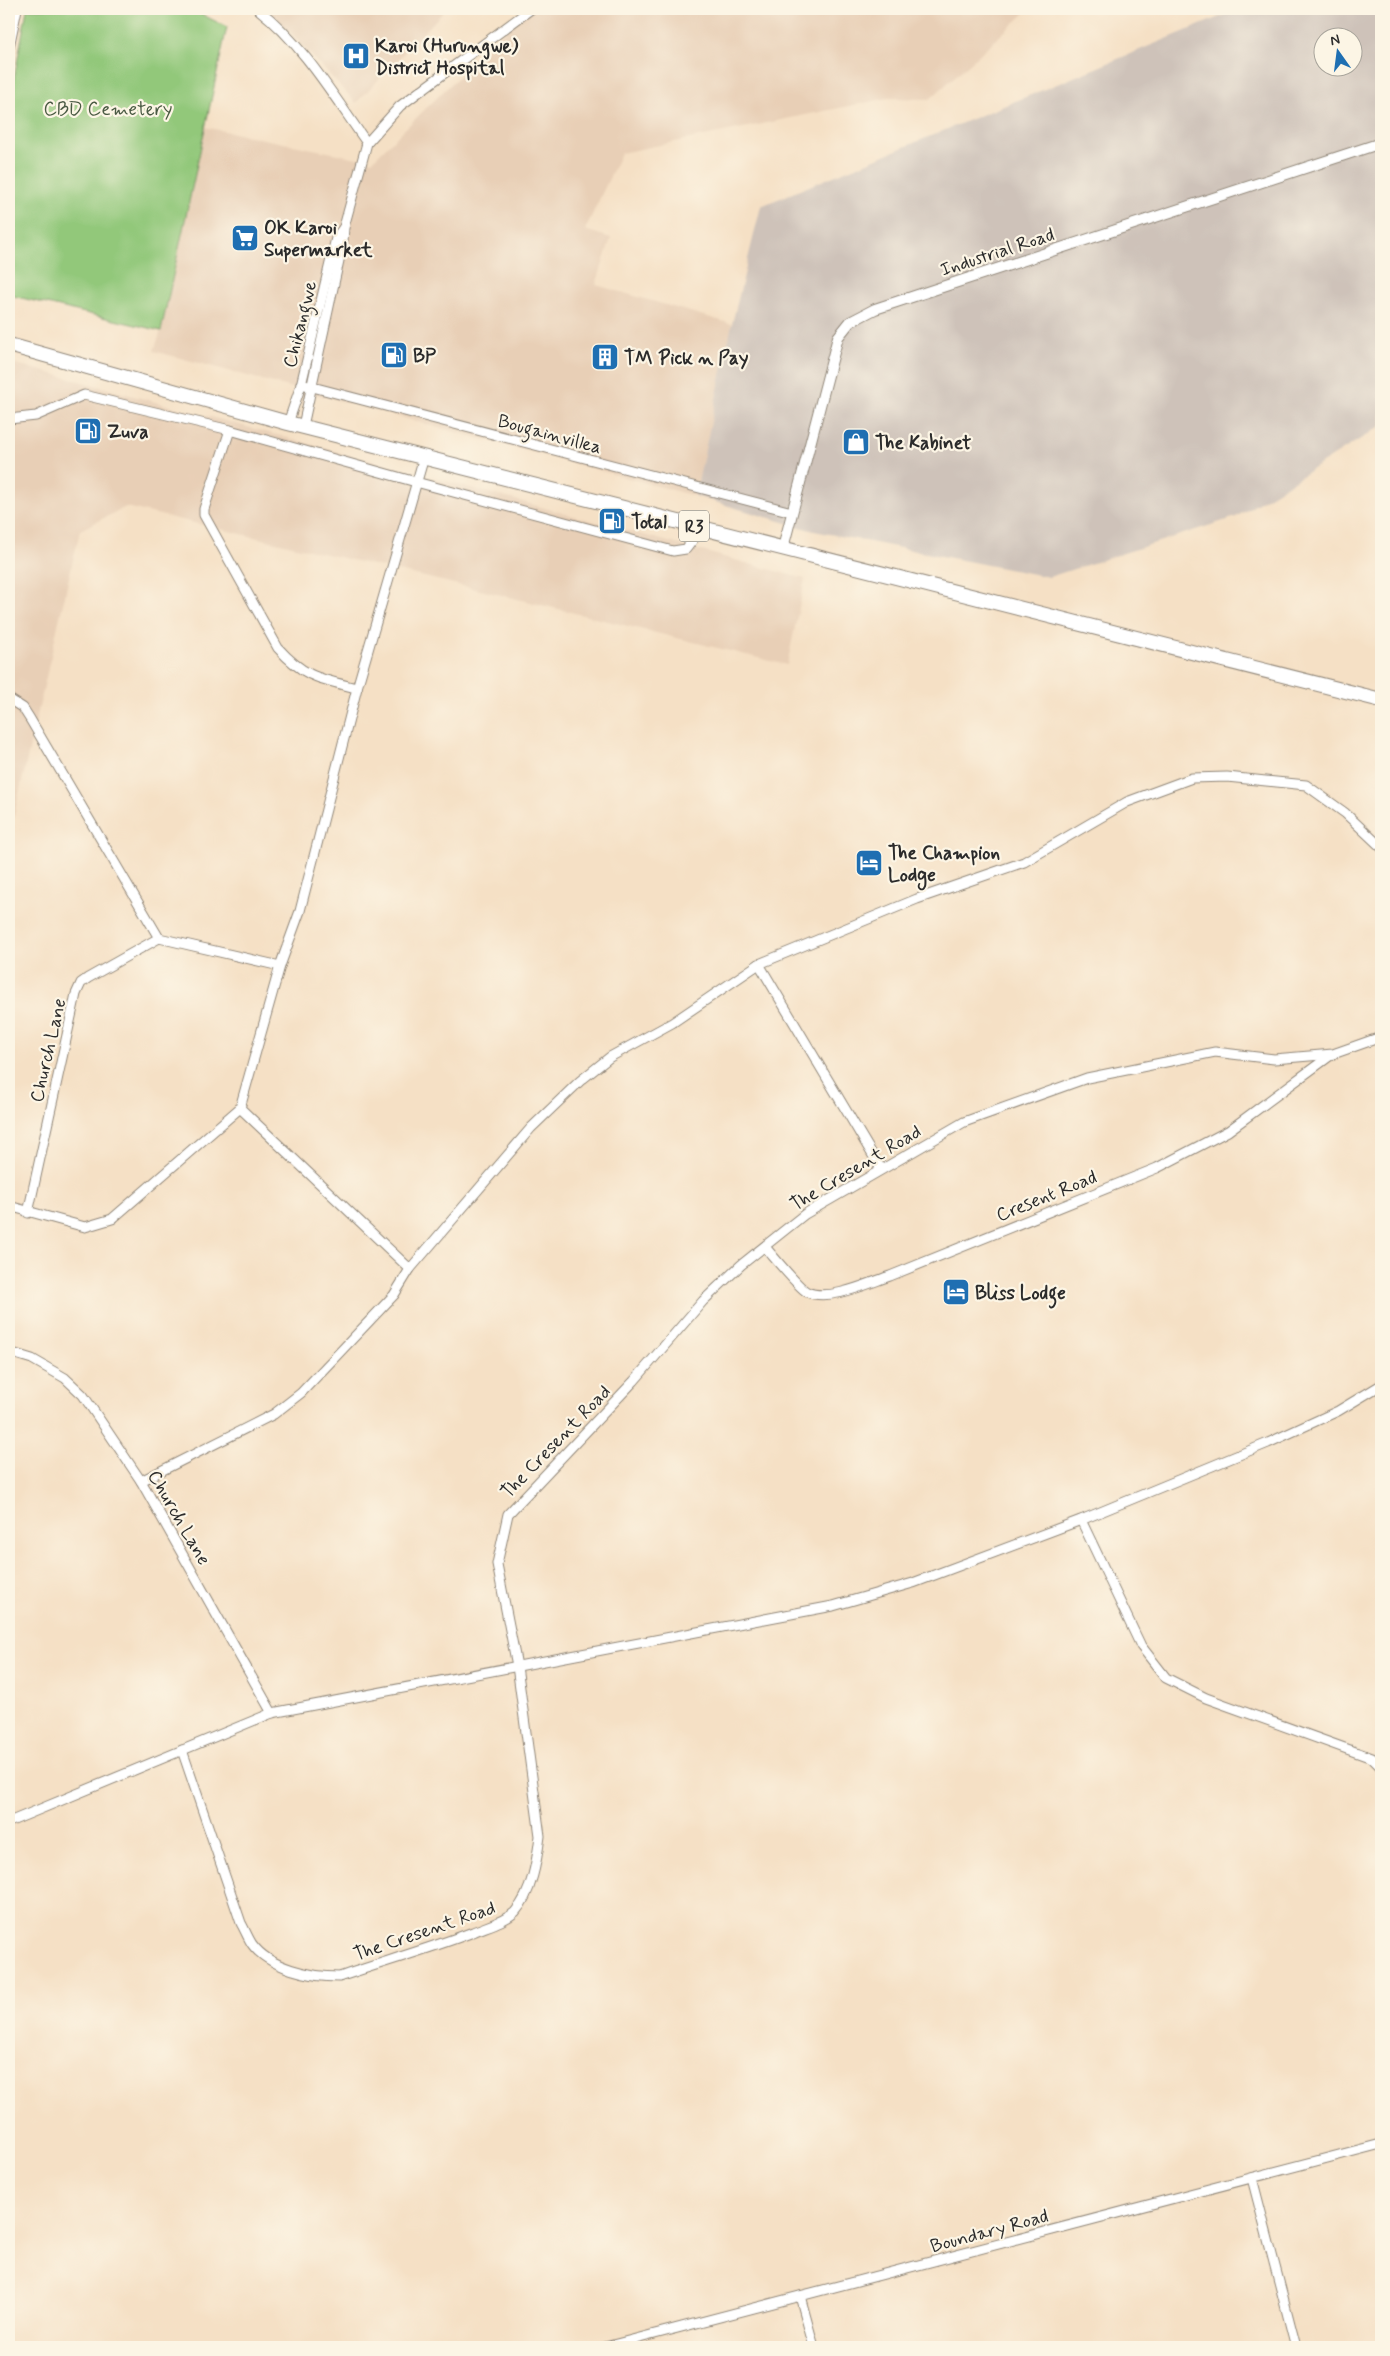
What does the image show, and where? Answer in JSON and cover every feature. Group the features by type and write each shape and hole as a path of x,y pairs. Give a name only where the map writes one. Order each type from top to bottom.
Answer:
{"highway":[{"name":"R3","path":"9,345 288,423 1381,700"}],"street":[{"path":"9,47 17,9"},
{"path":"258,9 304,54 367,143"},
{"path":"344,227 367,143 400,106 531,9"},
{"name":"Industrial Road","path":"783,548 838,337 850,322 874,309 1381,143"},
{"name":"Chikangwe","path":"288,423 301,384 336,238 344,227"},
{"name":"Chikangwe","path":"303,426 343,242 344,227"},
{"name":"Bougainvillea","path":"301,384 792,512"},
{"path":"9,419 36,416 84,395 230,430 674,551 686,549 702,528"},
{"path":"230,430 204,509 204,515 278,648 294,665 312,677 357,688"},
{"path":"9,1206 85,1227 112,1219 240,1108 280,966 300,911 357,688 424,457"},
{"path":"9,700 23,708 159,938 280,966"},
{"path":"141,1481 227,1440 288,1404 301,1393 394,1295 410,1269 531,1128 580,1081 610,1057 672,1023 759,964 917,898 1024,862 1128,802 1192,778 1227,777 1272,780 1306,785 1345,813 1381,847"},
{"name":"Church Lane","path":"28,1212 76,994 82,983 88,978 159,938"},
{"path":"759,964 881,1169"},
{"name":"The Cresent Road","path":"182,1750 241,1923 253,1945 271,1960 296,1970 323,1977 338,1977 448,1941 502,1920 515,1911 526,1892 537,1860 540,1836 517,1666 498,1564 508,1514 634,1382 704,1301 741,1265 805,1214 964,1122 1087,1078 1215,1052 1274,1059 1333,1054 1381,1037"},
{"name":"Cresent Road","path":"765,1246 806,1292 823,1296 890,1276 1157,1168 1228,1132 1333,1054"},
{"path":"240,1108 410,1269"},
{"name":"Church Lane","path":"9,1352 32,1359 64,1378 83,1395 141,1481 272,1713"},
{"path":"9,1822 272,1713 833,1606 913,1583 1081,1520 1268,1444 1338,1410 1381,1385"},
{"path":"1081,1520 1141,1646 1166,1678 1206,1698 1372,1758 1381,1767"},
{"name":"Boundary Road","path":"605,2347 1381,2144"},
{"path":"1252,2178 1296,2347"},
{"path":"800,2296 814,2347"}],"shaded area":[{"name":"Karoi (Hurungwe) District Hospital","path":"268,9 446,9 356,103"},
{"path":"528,9 1026,9 1025,13 930,99 888,98 621,153 585,230 611,238 596,285 732,324 695,496 154,351 161,331 204,127 372,161"},
{"path":"1239,9 1381,9 1381,426 1236,517 1049,577 814,531 695,496 732,324 761,206"},
{"path":"9,362 805,579 787,665 497,594 126,507 80,530 9,837"}],"green space":[{"name":"CBD Cemetery","path":"27,9 191,9 227,27 161,331 9,295 9,105"}],"place":[{"name":"Karoi (Hurungwe) District Hospital","path":"356,56"},
{"name":"OK Karoi Supermarket","path":"245,238"},
{"name":"BP","path":"394,355"},
{"name":"TM Pick n Pay","path":"605,357"},
{"name":"Zuva","path":"88,431"},
{"name":"The Kabinet","path":"856,442"},
{"name":"Total","path":"612,521"},
{"name":"The Champion Lodge","path":"869,863"},
{"name":"Bliss Lodge","path":"956,1292"}]}
